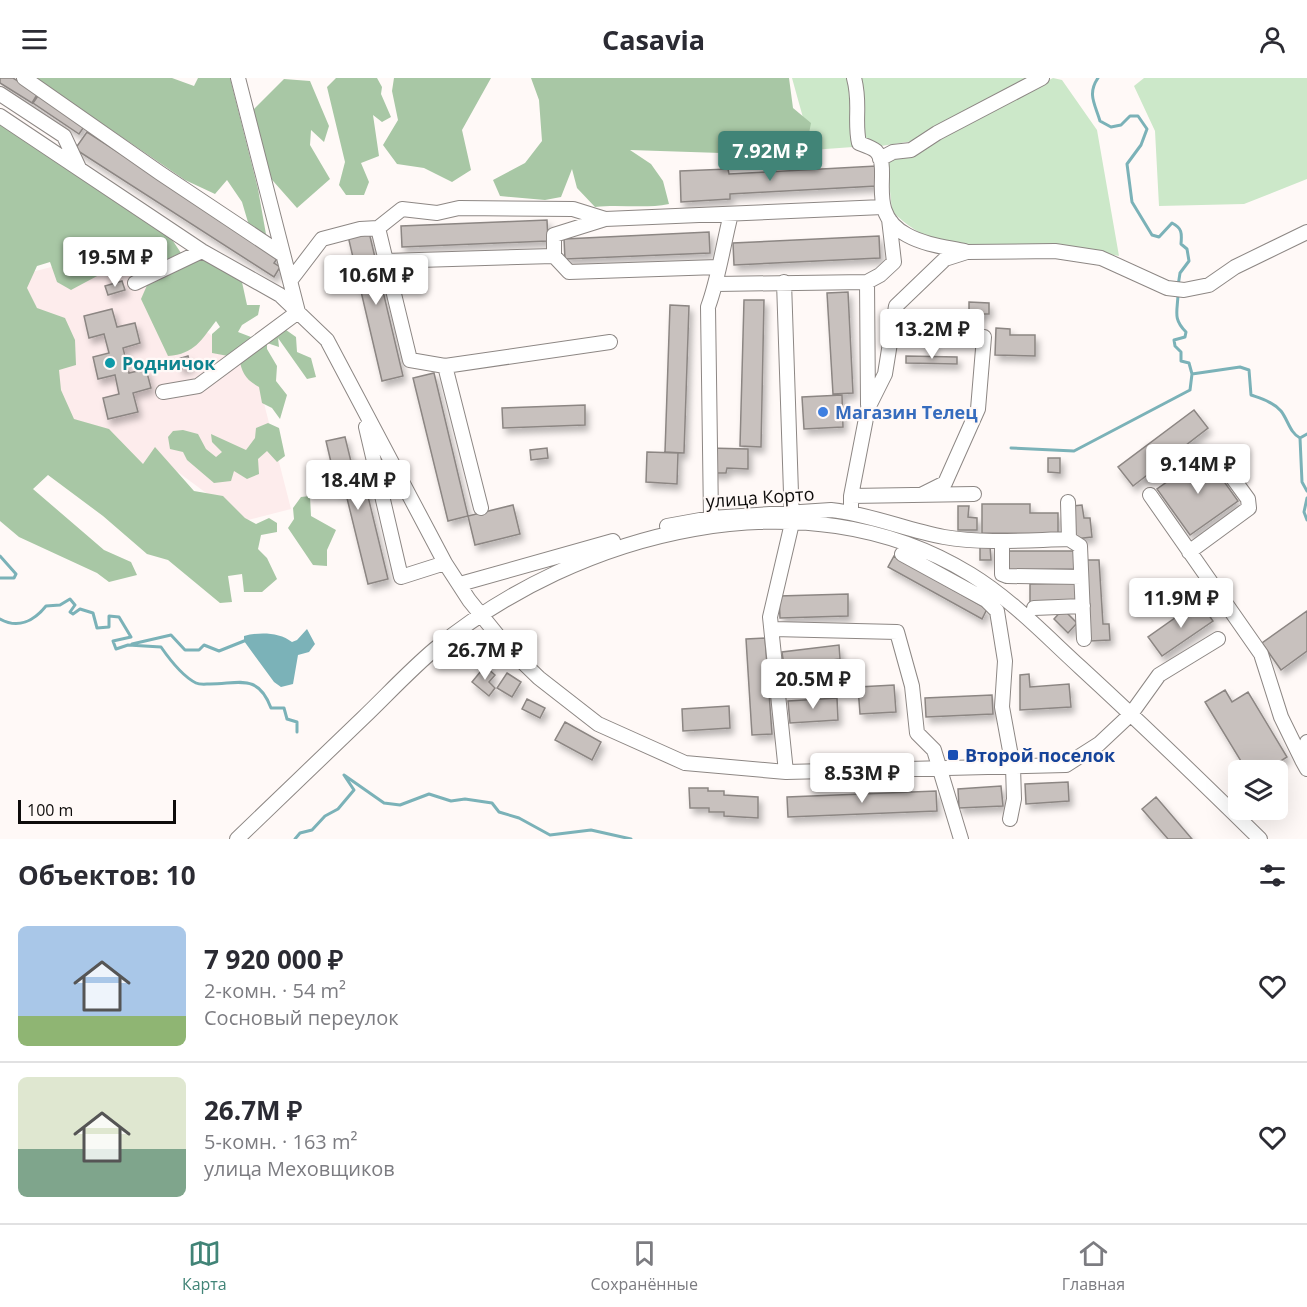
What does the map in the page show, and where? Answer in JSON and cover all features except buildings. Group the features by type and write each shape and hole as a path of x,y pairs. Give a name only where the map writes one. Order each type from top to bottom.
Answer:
{"street":[{"path":"24,78 160,174 283,255"},
{"path":"238,78 298,312"},
{"path":"716,284 867,282 880,275 894,262 880,159 876,151 859,143 856,129 860,113 854,78"},
{"path":"880,159 893,152 911,150 937,133 1042,78"},
{"path":"0,94 64,136 79,168"},
{"path":"0,116 202,251 280,296 298,312 327,340 446,563 481,616 539,678 598,724 685,763 786,772 940,770 1066,765 1099,744 1131,714 1159,675 1218,639"},
{"path":"290,281 322,239 360,229 378,228 402,209 437,213 459,208 573,209 605,219"},
{"path":"718,267 570,272 554,256 554,235 605,219 731,214 886,213 904,234 922,242 967,252 1055,251 1101,258 1167,288 1184,290 1209,285 1235,267 1307,231"},
{"path":"711,518 708,307 716,284 731,214"},
{"path":"378,228 410,360 445,366 610,342"},
{"path":"135,283 202,251"},
{"path":"868,408 885,374 896,306 945,259 967,252"},
{"path":"386,261 554,256"},
{"path":"784,282 791,517 770,616 786,772"},
{"path":"851,512 851,496 868,408 867,282"},
{"path":"163,392 198,386 298,312"},
{"path":"921,495 945,483 978,409 984,337"},
{"path":"445,366 481,508"},
{"path":"366,427 401,577 446,563"},
{"path":"1189,552 1249,508 1248,499 1216,455"},
{"path":"851,496 974,494"},
{"path":"1149,495 1261,654 1281,717 1305,764"},
{"path":"1068,502 1069,539 1080,546 1084,639"},
{"name":"улица Корто","path":"460,584 683,521 711,518 791,517 831,510 851,512 944,537 1002,541 1069,539"},
{"path":"237,839 420,663 481,616 566,569 641,540 695,529 791,517 892,537 943,558 992,590 1131,714 1260,839"},
{"path":"1002,541 1002,574 1007,576 1081,577"},
{"path":"902,554 986,600 997,611 1005,661 1002,707 1013,767 1014,799 1010,819"},
{"path":"1034,608 1083,606"},
{"path":"773,629 897,632 912,686 917,733 934,750 961,839"},
{"path":"1305,764 1307,742"}],"shaded area":[{"path":"110,252 256,372 291,509 244,521 167,464 121,473 25,410 20,275"}],"green space":[{"path":"35,78 172,78 194,86 198,78 230,78 258,189 267,240 250,229 242,202 227,180 215,194 185,180"},
{"path":"336,78 377,78 391,117 382,122 373,115 379,156 361,163 369,182 364,195 346,195 339,185 345,162 327,87"},
{"path":"394,78 491,78 462,130 471,170 452,182 424,168 397,164 383,145 398,120 392,91"},
{"path":"531,78 789,78 793,108 811,123 806,149 788,154 772,139 761,153 735,140 721,153 630,150 651,164 663,181 669,204 595,207 577,188 572,169 561,197 545,200 500,196 493,180 525,163 542,141 539,100"},
{"path":"792,78 852,78 853,147 812,150"},
{"path":"859,78 1031,78 920,140 881,146 866,139 863,124 865,110"},
{"path":"1053,78 1062,80 1097,130 1119,256 1062,246 968,246 948,243 929,237 910,227 892,211 887,161 929,147 944,134"},
{"path":"1144,78 1307,78 1307,179 1244,204 1159,206 1155,131 1134,86"},
{"path":"284,79 310,81 329,126 324,142 311,130 310,145 330,179 297,208 266,173 251,112"},
{"path":"0,121 171,238 181,253 165,260 158,242 154,246 151,265 141,274 123,275 130,251 114,240 114,259 99,275 71,290 57,282 50,262 37,266 27,288 37,308 65,318 75,340 76,365 59,370 61,390 74,419 109,429 143,464 155,447 194,491 223,496 245,518 256,524 269,518 277,523 277,532 261,535 258,549 267,558 277,579 262,592 244,592 242,574 228,576 232,602 220,603 168,560 147,554 103,516 48,475 33,489 104,550 131,562 137,575 109,582 97,573 19,537 0,521"},
{"path":"205,257 240,273 247,305 260,305 258,315 242,325 238,332 251,337 279,325 296,337 297,352 311,358 316,377 307,379 278,338 279,347 267,343 267,349 277,366 276,381 287,395 280,419 272,408 262,403 259,387 245,375 239,358 212,353 212,334 220,327 216,321 191,349 168,356 141,299 148,283"},
{"path":"268,423 279,428 285,456 277,462 267,451 258,459 259,474 247,479 234,471 231,481 214,483 187,460 183,452 170,449 168,437 173,431 183,430 198,434 206,449 216,457 222,452 212,442 211,434 246,450 255,438 256,428"},
{"path":"310,496 311,516 336,530 327,550 327,566 313,565 288,528 294,519 293,508 301,497"}],"water":[{"path":"307,629 315,644 309,652 298,655 293,684 281,687 274,682 244,641 244,636 262,634 281,636 292,642"}],"waterway":[{"path":"1098,78 1092,94 1100,121 1111,127 1121,125 1130,116 1138,116 1147,129 1141,145 1127,164 1132,202 1152,235 1159,237 1172,223 1180,229 1181,244 1187,249 1189,261 1180,273 1178,286"},
{"path":"1178,293 1177,318 1186,332 1185,337 1174,340 1175,346 1181,352 1181,361 1189,363 1192,374 1240,367 1249,370 1251,395 1278,408 1294,433 1300,438"},
{"path":"1011,448 1074,451 1190,390 1192,374"},
{"path":"1300,438 1307,434"},
{"path":"1300,438 1302,482 1307,491"},
{"path":"1307,498 1304,512 1307,520"},
{"path":"0,556 16,574 14,578 0,578"},
{"path":"0,619 13,623 25,622 36,616 46,606 60,605 70,599 75,605 70,612 73,614 80,609 93,613 97,628 109,627 109,616 119,617 131,637 113,641 116,649 128,645 161,647 181,672 196,683 239,682 254,685 266,697 271,708 284,708 287,719 297,722 297,732"},
{"path":"132,644 171,635 185,650 199,650 204,645 219,651 244,641"},
{"path":"295,839 300,833 312,830 325,816 338,809 354,790 344,775 384,803 400,805 429,794 451,801 465,799 492,803 499,812 519,818 550,835 591,830 631,839"}],"place":[{"name":"Родничок","path":"110,363"},
{"name":"Магазин Телец","path":"823,412"},
{"name":"Второй поселок","path":"953,755"}]}
